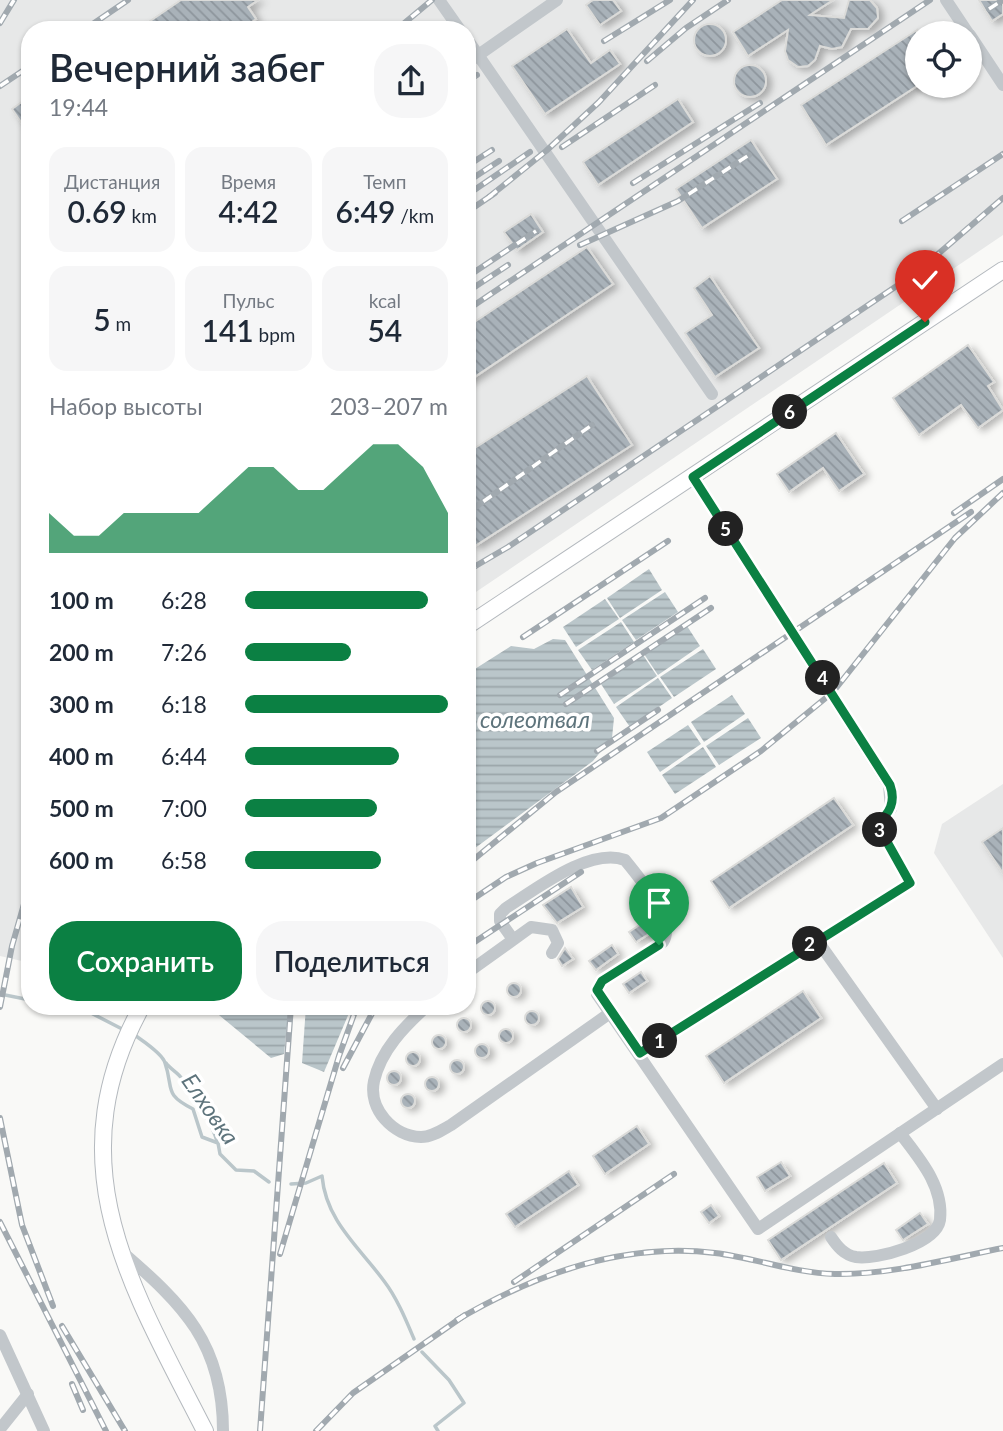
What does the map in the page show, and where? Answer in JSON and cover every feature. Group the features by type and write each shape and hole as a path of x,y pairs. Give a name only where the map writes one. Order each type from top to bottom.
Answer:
{"main road":[{"path":"476,620 1003,271"},
{"path":"137,1015 122,1045 109,1089 102,1146 107,1206 118,1248 132,1284 205,1431"}],"street":[{"path":"439,0 454,21"},
{"path":"476,57 557,0"},
{"path":"946,0 960,21"},
{"path":"476,51 712,394"},
{"path":"982,54 1003,85"},
{"path":"640,1053 910,883 877,824 891,809 892,792 833,692 693,477"},
{"path":"512,938 500,921 500,914 506,908 574,867 611,858 625,860 664,916 668,932 663,942 598,986 597,993 758,1228 1003,1064"},
{"path":"476,967 512,938 531,927 548,927 558,943 552,953"},
{"path":"817,940 937,1109"},
{"path":"419,1015 387,1050 372,1089 374,1105 385,1119 404,1132 422,1137 451,1125 610,1013"},
{"path":"831,1237 845,1252 857,1257 906,1248 934,1233 940,1221 933,1182 928,1170 900,1133"},
{"path":"118,1248 192,1319 203,1338 220,1383 223,1431"},
{"path":"0,1335 44,1431"},
{"path":"0,1429 28,1394"}],"shaded area":[{"path":"0,0 1003,0 1003,235 476,592 476,21 21,21 21,961 0,956"},
{"path":"1003,784 1003,958 934,853 942,824"}],"water":[{"path":"649,569 662,590 620,618 607,598"},
{"path":"665,592 678,612 636,640 622,620"},
{"path":"605,599 619,619 576,647 563,627"},
{"path":"621,622 634,642 592,670 578,650"},
{"path":"687,626 700,646 658,675 644,654"},
{"name":"солеотвал","path":"553,639 565,640 614,718 612,738 593,761 476,847 476,668 511,646 534,649"},
{"path":"703,649 716,669 674,697 660,677"},
{"path":"643,655 657,676 614,704 601,684"},
{"path":"658,678 672,698 630,727 616,707"},
{"path":"732,695 745,714 704,742 691,722"},
{"path":"748,718 761,738 719,765 706,746"},
{"path":"688,725 701,744 660,772 647,752"},
{"path":"703,747 716,767 675,794 662,775"},
{"path":"219,1015 288,1015 284,1054 271,1058"},
{"path":"305,1015 348,1015 324,1072 302,1063"}],"building":[{"path":"181,0 258,0 248,7 256,19 253,21 150,21"},
{"path":"593,0 613,0 621,11 600,25 586,5"},
{"path":"782,0 833,0 810,15 844,18 849,0 870,0 877,8 878,18 868,29 851,29 842,47 832,49 820,46 815,60 808,66 798,67 788,60 785,51 788,30 748,56 733,32"},
{"path":"979,0 1003,0 1003,14 992,21"},
{"path":"710,24 722,28 726,40 722,52 710,56 698,52 694,40 698,28"},
{"path":"567,29 591,63 610,50 620,64 545,114 512,66"},
{"path":"905,38 905,94 826,145 801,105"},
{"path":"750,65 762,69 766,81 762,93 750,97 738,93 734,81 738,69"},
{"path":"678,99 693,122 598,185 583,162"},
{"path":"21,102 21,122 12,109"},
{"path":"751,140 777,179 702,228 676,189"},
{"path":"531,214 543,232 517,250 504,232"},
{"path":"587,247 613,284 476,376 476,321"},
{"path":"710,276 759,348 715,377 685,333 712,315 694,288"},
{"path":"968,345 994,382 988,386 1003,410 978,428 961,405 919,435 893,398"},
{"path":"587,376 632,445 476,545 476,447"},
{"path":"836,433 864,474 839,491 823,468 789,492 777,474"},
{"path":"834,798 853,825 729,908 711,881"},
{"path":"1003,828 1003,873 982,842"},
{"path":"571,887 583,907 557,923 543,905"},
{"path":"653,916 657,929 636,942 629,932"},
{"path":"612,945 618,954 596,970 589,961"},
{"path":"565,948 573,959 562,966 558,959"},
{"path":"641,972 647,981 629,993 623,984"},
{"path":"511,983 517,983 521,990 517,997 511,997 507,993 507,987"},
{"path":"803,991 821,1018 724,1083 706,1056"},
{"path":"485,1001 491,1001 495,1008 491,1015 485,1015 481,1011 481,1005"},
{"path":"529,1011 535,1011 539,1018 535,1025 529,1025 525,1021 525,1015"},
{"path":"461,1018 467,1018 471,1025 467,1032 461,1032 457,1028 457,1022"},
{"path":"503,1029 509,1029 513,1036 509,1043 503,1043 499,1039 499,1033"},
{"path":"436,1035 442,1035 446,1042 442,1049 436,1049 432,1045 432,1039"},
{"path":"479,1044 485,1044 489,1051 485,1058 479,1058 475,1054 475,1048"},
{"path":"410,1052 416,1052 420,1059 416,1066 410,1066 406,1062 406,1056"},
{"path":"454,1060 460,1060 464,1067 460,1074 454,1074 450,1070 450,1064"},
{"path":"391,1071 397,1071 401,1078 397,1085 391,1085 387,1081 387,1075"},
{"path":"429,1077 435,1077 439,1084 435,1091 429,1091 425,1087 425,1081"},
{"path":"405,1094 411,1094 415,1101 411,1108 405,1108 401,1104 401,1098"},
{"path":"637,1126 649,1144 605,1174 593,1156"},
{"path":"781,1162 790,1176 765,1191 757,1177"},
{"path":"884,1163 897,1183 781,1260 768,1240"},
{"path":"569,1171 578,1185 515,1227 506,1214"},
{"path":"711,1205 719,1216 709,1223 701,1212"},
{"path":"920,1213 928,1224 903,1240 896,1230"}],"waterway":[{"name":"Елховка","path":"0,994 21,998"},
{"name":"Елховка","path":"95,1015 126,1031"},
{"name":"Елховка","path":"136,1036 163,1059 173,1095 193,1109 202,1137 218,1143 220,1154 236,1170 254,1171 269,1182"},
{"path":"166,1063 181,1077 206,1117 217,1141"},
{"name":"Елховка","path":"291,1184 306,1183 322,1176 330,1207 337,1220 389,1288 414,1339"},
{"name":"Елховка","path":"422,1352 449,1380 464,1403 435,1426 438,1431"}],"railway":[{"path":"0,23 14,0"},
{"path":"97,21 128,0"},
{"path":"407,21 432,0"},
{"path":"604,41 670,0"},
{"path":"489,197 546,151 599,102 693,0"},
{"path":"647,61 686,28 728,0"},
{"path":"476,304 930,0"},
{"path":"989,9 1003,0"},
{"path":"0,86 21,72"},
{"path":"562,147 655,85"},
{"path":"633,183 760,103"},
{"path":"476,160 492,150"},
{"path":"476,189 530,152"},
{"path":"902,221 1003,154"},
{"path":"580,245 678,201 749,155"},
{"path":"476,176 499,161"},
{"path":"476,206 495,193"},
{"path":"476,566 508,547 916,273 1003,198"},
{"path":"476,271 536,231"},
{"path":"476,286 508,265"},
{"path":"476,507 592,425"},
{"path":"954,513 1003,479"},
{"path":"476,897 506,877 537,863 661,818 761,751 833,692 955,538 1003,493"},
{"path":"476,858 556,792 971,512"},
{"path":"523,637 668,541"},
{"path":"560,695 705,598"},
{"path":"566,704 711,608"},
{"path":"597,751 658,710"},
{"path":"476,941 581,872"},
{"path":"0,1007 21,914"},
{"path":"260,1431 290,1015"},
{"path":"280,1254 354,1015"},
{"path":"343,1068 371,1015"},
{"path":"0,1118 22,1225 53,1306"},
{"path":"514,1282 674,1174"},
{"path":"0,1222 106,1431"},
{"path":"457,1320 487,1303 549,1276 581,1265 647,1252 715,1253 804,1271 856,1274 898,1269 1003,1248"},
{"path":"316,1431 353,1393 465,1315"},
{"path":"62,1326 125,1431"},
{"path":"72,1384 83,1410"}],"route":[{"path":"659,945 602,981 597,990 610,1013 640,1053 910,883 877,824 891,809 890,785 693,477 925,322"}]}
